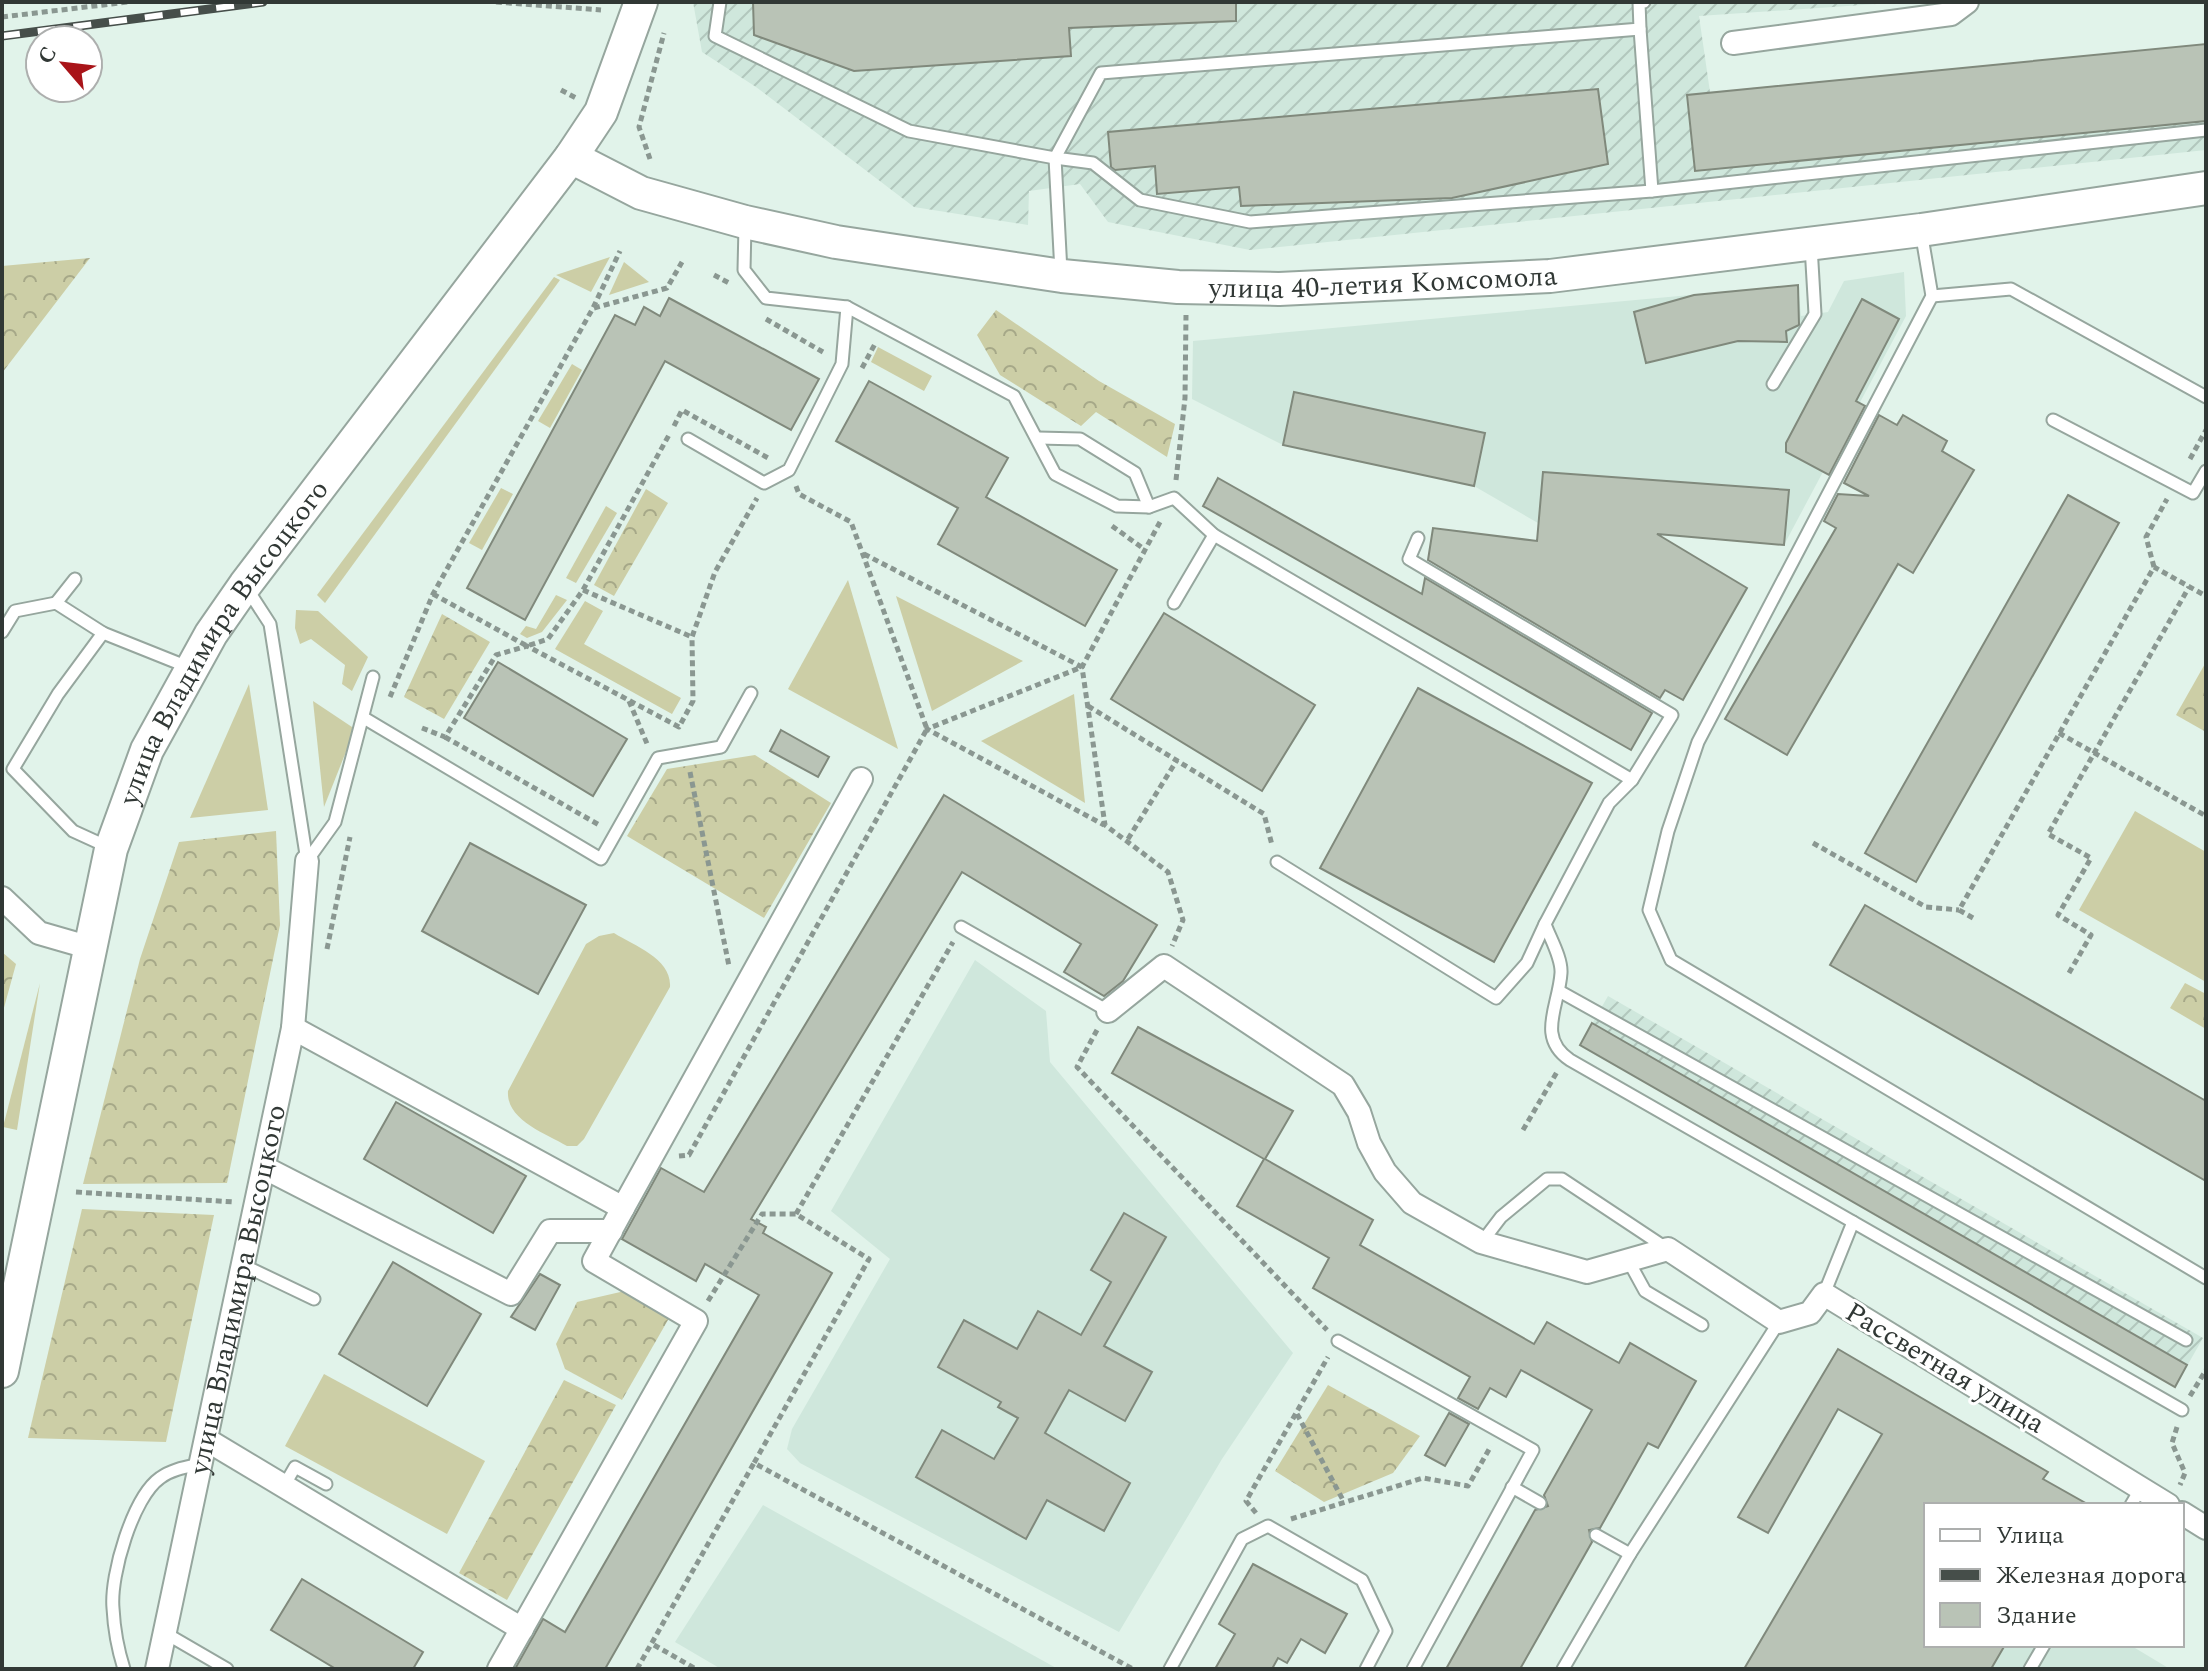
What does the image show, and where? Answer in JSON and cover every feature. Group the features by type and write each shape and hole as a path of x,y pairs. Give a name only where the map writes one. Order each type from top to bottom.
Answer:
{"main road":[{"name":"улица Владимира Высоцкого","path":"2,1371 111,849 147,750 211,634 245,585 571,157 601,112 641,2"},
{"name":"улица 40-летия Комсомола","path":"571,157 641,193 745,222 836,242 1062,276 1178,287 1279,289 1550,276 1811,245 2206,188"}],"street":[{"path":"1733,43 1951,14 1967,2"},
{"path":"499,1669 696,1321 594,1261 736,999 861,779"},
{"name":"улица Владимира Высоцкого","path":"157,1669 245,1266 293,1028 307,861"},
{"path":"2,898 39,933 91,948"},
{"path":"1108,1011 1164,966 1343,1085 1359,1112 1369,1143 1385,1172 1412,1203 1481,1242 1587,1272 1668,1249 1779,1322"},
{"path":"293,1028 623,1208"},
{"path":"265,1168 511,1294 550,1231 611,1231"},
{"name":"Рассветная улица","path":"1779,1322 1810,1313 1824,1294 2136,1497 2169,1503"},
{"path":"207,1440 522,1629"},
{"name":"Рассветная улица","path":"2184,1511 2206,1528"}],"lane":[{"path":"720,2 715,36 909,131 1093,163 1140,200 1250,222 1652,191 2206,130"},
{"path":"1644,2 1639,2 1640,29 1652,191"},
{"path":"1062,276 1055,158 1101,73 1640,29"},
{"path":"745,222 744,270 766,298 847,307 1014,396 1055,474 1117,506 1149,507 1174,498 1214,535 1632,780"},
{"path":"1921,230 1932,296 1698,742 1668,831 1649,910 1671,960 2206,1278"},
{"path":"1773,384 1815,314 1811,245"},
{"path":"1932,296 2011,289 2206,397"},
{"path":"688,439 764,483 789,470 842,364 847,307"},
{"path":"2053,420 2193,493 2206,471"},
{"path":"1038,438 1080,439 1135,473 1149,507"},
{"path":"1174,603 1214,535"},
{"path":"1277,862 1496,998 1527,963 1609,803 1632,780 1672,715 1409,559 1418,538"},
{"path":"2,632 15,611 56,603 75,579"},
{"path":"245,585 270,624 307,861"},
{"path":"56,603 103,633 192,669"},
{"path":"13,769 58,694 103,633"},
{"path":"307,861 335,822 373,677"},
{"path":"364,718 601,859 658,758 721,747 751,693"},
{"path":"2,759 73,831 111,849"},
{"path":"1545,924 1562,969 1550,1024 1553,1045 1565,1057 2182,1410"},
{"path":"961,927 1108,1011"},
{"path":"1559,991 2186,1340"},
{"path":"1481,1242 1501,1217 1547,1179 1562,1179 1668,1249"},
{"path":"1824,1294 1853,1222"},
{"path":"1628,1260 1645,1291 1702,1325"},
{"path":"245,1266 314,1299"},
{"path":"1563,1669 1630,1554 1779,1322"},
{"path":"1338,1341 1533,1450 1413,1669"},
{"path":"124,1669 113,1593 133,1517 159,1478 178,1469 202,1464"},
{"path":"284,1486 295,1467 326,1484"},
{"path":"1512,1487 1540,1503"},
{"path":"1170,1669 1242,1539 1268,1526 1362,1580 1386,1631 1366,1669"},
{"path":"1596,1535 1630,1554"},
{"path":"165,1633 227,1669"},
{"path":"2030,1669 2043,1647"}],"path":[{"path":"2,17 128,2"},
{"path":"496,2 601,10"},
{"path":"650,159 639,127 665,30"},
{"path":"620,251 593,308 667,288 682,262"},
{"path":"1105,825 1082,667 1174,498 1185,398 1186,314"},
{"path":"842,364 860,372 880,336"},
{"path":"445,737 496,655 548,639 583,590 682,410 773,461"},
{"path":"668,734 679,727 693,701 692,637 715,572 773,461 786,450 789,470 799,494 851,522 927,729 1105,825 1128,839 1168,872 1183,920 1164,966"},
{"path":"1106,522 1144,549"},
{"path":"863,553 1082,667"},
{"path":"1959,910 2154,567 2206,596"},
{"path":"2069,973 2091,935 2058,915 2091,858 2048,834 2189,587"},
{"path":"583,590 692,637"},
{"path":"433,594 679,727 687,753 736,999 749,1044"},
{"path":"651,1157 689,1155 927,729 1082,667"},
{"path":"629,701 648,747"},
{"path":"1087,705 1264,814 1277,862"},
{"path":"408,722 445,737 601,826 609,812"},
{"path":"2059,733 2206,816"},
{"path":"640,760 648,747 658,740"},
{"path":"1128,839 1177,760"},
{"path":"1813,843 1926,907 1959,910 1973,918"},
{"path":"796,1214 961,927"},
{"path":"1108,1011 1077,1067 1338,1341 1246,1501 1268,1526 1423,1478 1468,1486 1499,1432"},
{"path":"1523,1130 1565,1057"},
{"path":"76,1192 221,1201"},
{"path":"637,1669 654,1645 869,1259 796,1214 762,1214 696,1321"},
{"path":"2175,1503 2185,1473 2172,1443 2182,1410 2206,1370"},
{"path":"1296,1413 1318,1460 1344,1502"},
{"path":"754,1463 1133,1669"},
{"path":"654,1645 696,1669"}],"shaded area":[{"path":"693,2 1906,2 1699,16 1710,92 2206,44 2206,150 1250,250 1108,222 1080,184 1029,191 1028,225 914,207 756,87 702,52"},
{"path":"1904,272 1906,316 1784,545 1538,523 1474,486 1283,445 1192,399 1193,341 1798,285 1801,316 1828,312 1844,281"},
{"path":"975,960 1046,1011 1050,1062 1293,1353 1222,1459 1119,1632 800,1463 787,1449 792,1429 890,1259 831,1211"},
{"path":"1608,996 2203,1338 2175,1387 1580,1045"},
{"path":"763,1505 1058,1669 721,1669 675,1642"},
{"path":"1945,1647 2133,1647 2170,1669 1932,1669"}],"green space":[{"path":"610,257 591,292 556,275"},
{"path":"90,258 2,373 2,266"},
{"path":"624,262 649,282 609,295"},
{"path":"554,277 560,280 325,603 317,595"},
{"path":"996,310 1099,381 1175,424 1167,457 1096,412 1081,426 1000,375 977,335"},
{"path":"878,347 932,376 924,391 871,362"},
{"path":"572,364 582,370 550,428 538,421"},
{"path":"501,488 513,494 482,550 469,543"},
{"path":"646,489 668,503 614,596 594,585"},
{"path":"606,506 617,513 576,583 566,578"},
{"path":"848,580 898,749 788,689"},
{"path":"556,595 567,600 542,632 527,638 520,634 526,626 536,629"},
{"path":"896,596 1023,661 932,711"},
{"path":"585,601 603,611 584,644 681,698 672,714 555,649"},
{"path":"296,610 318,611 368,657 352,691 342,684 345,665 311,639 300,644 295,628"},
{"path":"442,614 490,642 444,719 404,697"},
{"path":"2206,662 2206,732 2176,715"},
{"path":"249,684 268,810 190,818"},
{"path":"1074,694 1085,803 981,741"},
{"path":"313,701 355,729 324,807"},
{"path":"755,755 831,803 764,918 627,836 667,769"},
{"path":"2135,811 2206,852 2206,982 2079,910"},
{"path":"276,831 280,925 227,1183 83,1184 140,959 179,842"},
{"path":"614,933 659,961 669,977 670,987 584,1139 577,1146 567,1146 520,1118 509,1101 508,1091 586,944 599,936"},
{"path":"2,952 16,964 2,1015"},
{"path":"40,983 17,1130 3,1127"},
{"path":"2185,983 2206,994 2206,1029 2170,1008"},
{"path":"82,1209 214,1215 166,1442 28,1438"},
{"path":"629,1290 672,1313 622,1400 565,1369 556,1344 577,1302"},
{"path":"324,1374 485,1461 447,1534 285,1446"},
{"path":"564,1380 616,1405 507,1600 459,1573"},
{"path":"1328,1385 1420,1436 1393,1473 1324,1502 1275,1471"}],"building":[{"path":"753,2 1236,2 1236,21 1069,28 1071,56 854,71 754,35"},
{"path":"2206,44 2206,121 1695,171 1687,95"},
{"path":"1598,89 1608,164 1452,198 1241,206 1239,187 1157,194 1155,166 1115,170 1111,167 1108,132"},
{"path":"1798,285 1799,325 1786,331 1787,342 1738,341 1646,363 1634,312 1694,295"},
{"path":"669,298 819,379 791,430 665,361 525,620 467,588 615,315 635,325 644,307 660,316"},
{"path":"1862,299 1899,319 1856,401 1865,406 1829,475 1786,452 1786,443"},
{"path":"869,381 1008,458 986,497 1117,570 1085,626 938,544 958,508 836,441"},
{"path":"1294,392 1485,433 1474,486 1283,445"},
{"path":"1879,415 1897,425 1903,415 1947,441 1942,451 1974,470 1913,573 1898,564 1787,755 1725,719 1836,528 1824,521 1838,494 1869,496 1844,483"},
{"path":"1543,472 1789,490 1784,545 1657,534 1747,588 1683,700 1665,690 1660,698 1428,560 1433,528 1537,541"},
{"path":"1218,478 1422,594 1425,578 1652,713 1631,750 1203,506"},
{"path":"2068,495 2119,523 1916,882 1865,853"},
{"path":"1164,613 1315,705 1262,791 1111,699"},
{"path":"498,662 627,739 593,796 464,718"},
{"path":"1418,688 1592,783 1494,962 1320,868"},
{"path":"781,730 829,757 818,777 770,751"},
{"path":"944,795 1157,925 1123,981 1104,996 1064,972 1081,944 962,872 751,1219 766,1227 763,1233 832,1273 605,1669 515,1669 543,1619 565,1632 759,1295 705,1264 696,1281 622,1239 661,1168 704,1192"},
{"path":"470,843 586,905 538,994 422,931"},
{"path":"1865,905 2206,1101 2206,1181 1830,965"},
{"path":"1592,1023 2187,1365 2175,1387 1580,1045"},
{"path":"1138,1027 1293,1111 1265,1159 1373,1220 1360,1245 1534,1344 1547,1322 1619,1363 1630,1343 1696,1381 1658,1448 1648,1443 1600,1528 1589,1530 1592,1542 1520,1669 1446,1669 1535,1510 1548,1506 1544,1495 1592,1410 1521,1370 1506,1397 1490,1388 1478,1409 1458,1398 1470,1377 1313,1288 1329,1258 1237,1206 1264,1159 1112,1073"},
{"path":"396,1102 526,1176 493,1233 364,1159"},
{"path":"1124,1213 1166,1237 1104,1346 1152,1372 1125,1421 1069,1390 1045,1433 1130,1483 1104,1531 1047,1500 1026,1539 916,1477 942,1430 994,1459 1018,1418 998,1407 1001,1402 938,1367 964,1320 1017,1349 1038,1311 1081,1335 1111,1282 1091,1270"},
{"path":"393,1262 481,1314 427,1406 339,1354"},
{"path":"540,1274 560,1285 535,1330 511,1317"},
{"path":"1838,1349 2048,1472 2043,1479 2085,1503 1924,1503 1924,1647 2004,1647 1991,1669 1744,1669 1882,1434 1838,1409 1768,1533 1738,1517"},
{"path":"1449,1413 1469,1424 1445,1466 1425,1455"},
{"path":"1253,1564 1347,1614 1325,1653 1301,1639 1287,1663 1278,1658 1272,1669 1215,1669 1235,1634 1219,1624"},
{"path":"302,1579 423,1652 413,1669 336,1669 271,1630"}],"railway":[{"path":"2,36 263,2"}]}
